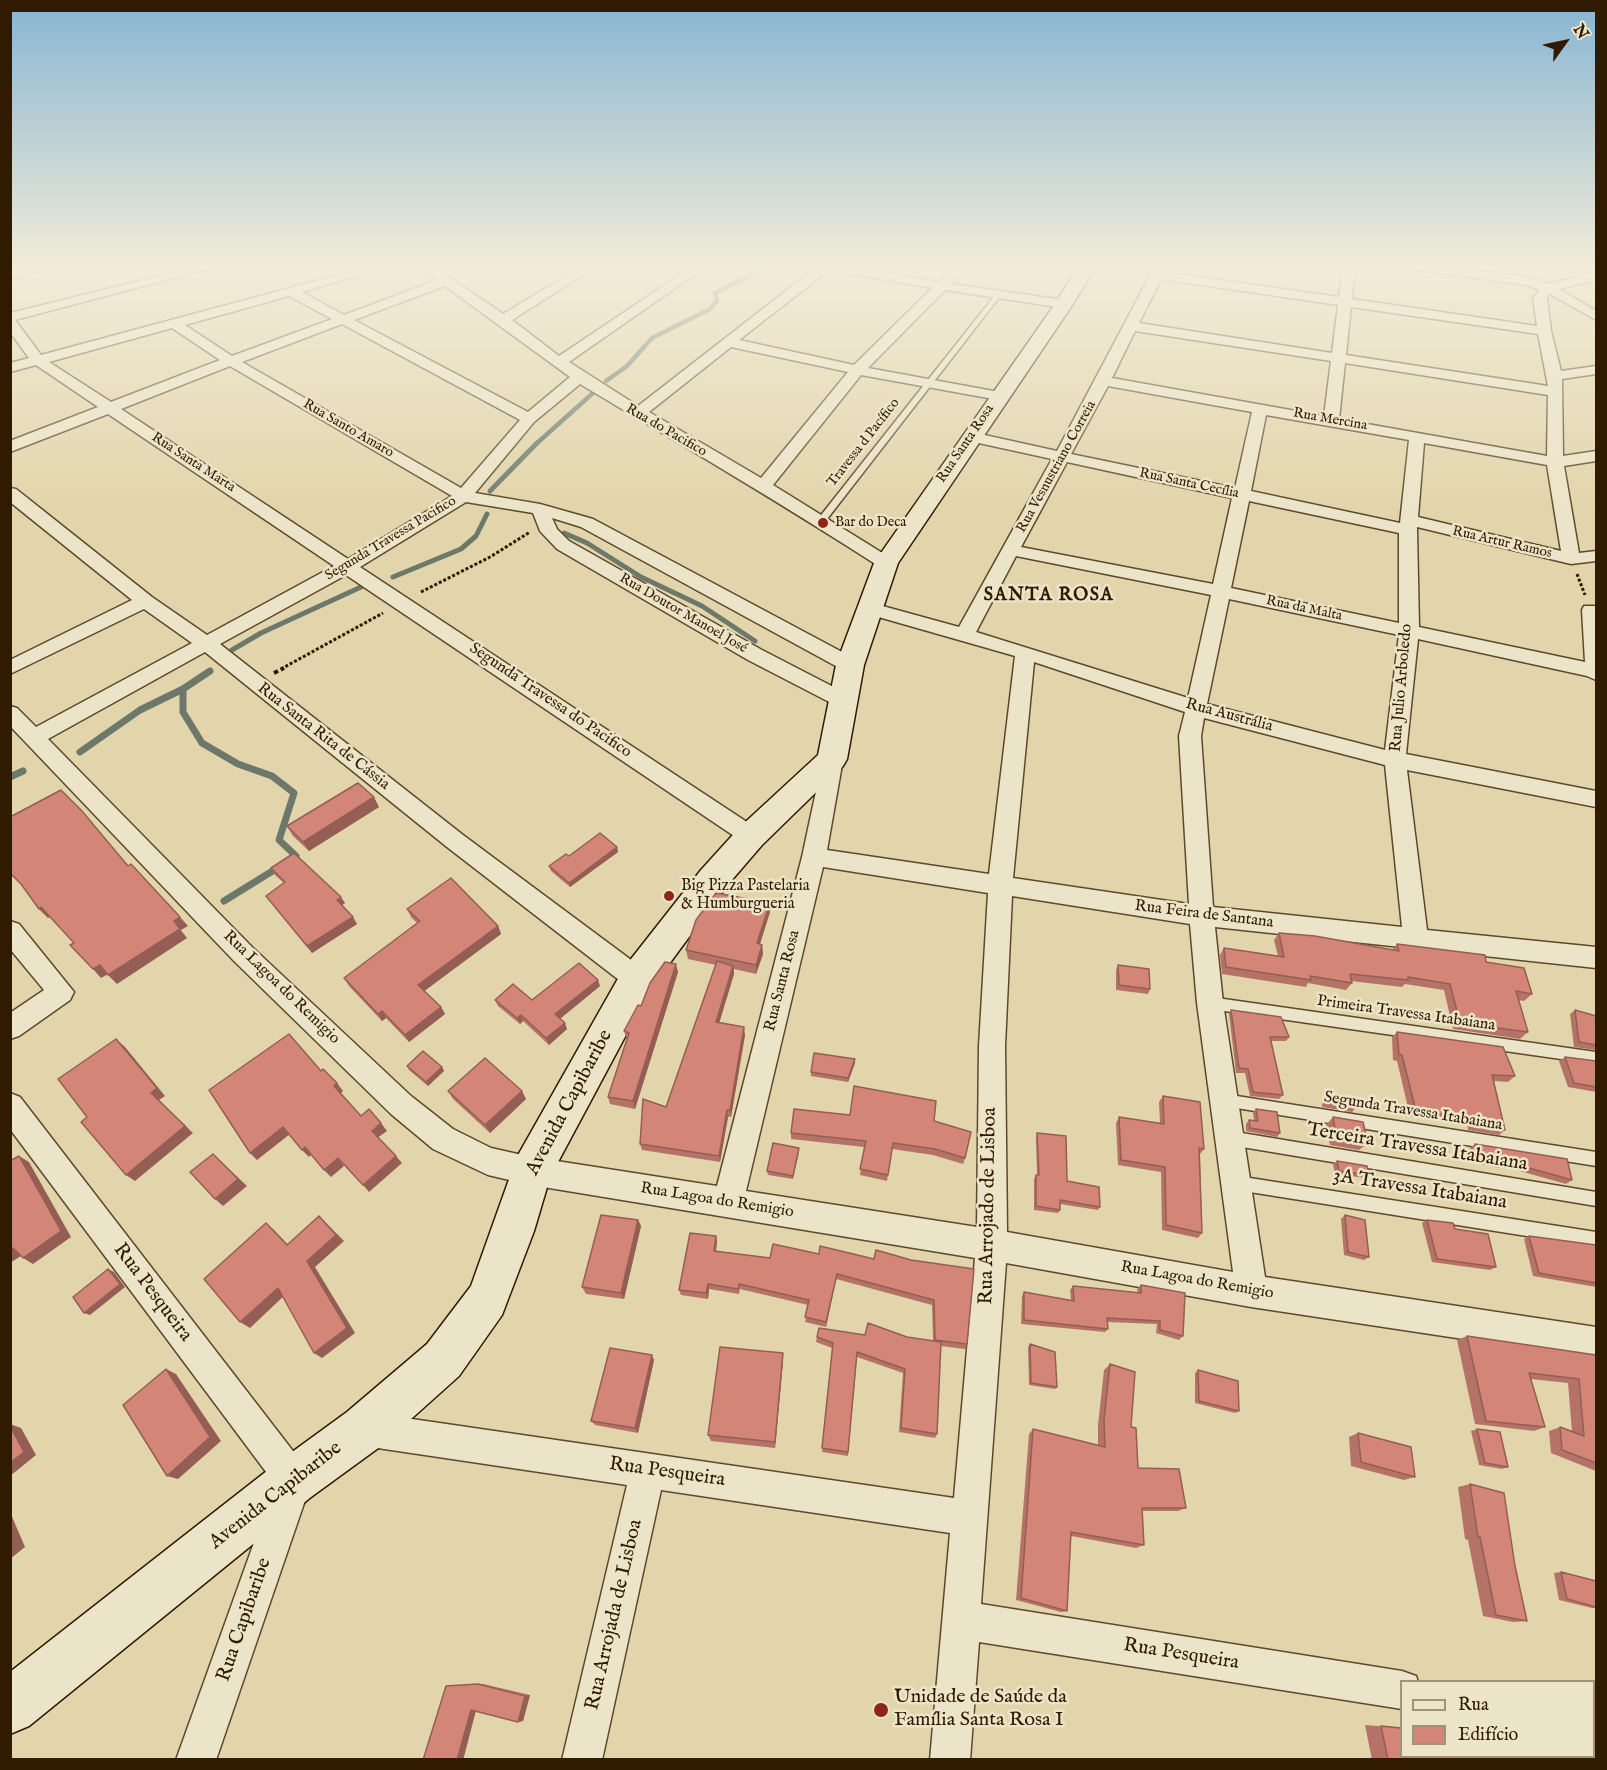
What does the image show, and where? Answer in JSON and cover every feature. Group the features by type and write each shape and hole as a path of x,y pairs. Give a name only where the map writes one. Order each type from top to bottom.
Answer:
{"street":[{"path":"29,349 37,360"},
{"path":"10,368 79,349"},
{"name":"Rua Santo Amaro","path":"212,349 463,496"},
{"path":"10,447 265,349"},
{"path":"397,349 529,419"},
{"name":"Rua do Pacifico","path":"540,349 579,377 638,414 821,521 886,563"},
{"path":"558,363 579,349"},
{"path":"638,414 721,349"},
{"path":"759,349 857,370 999,396"},
{"path":"763,487 857,370 878,349"},
{"name":"Rua Santa Rosa","path":"868,608 886,563 1032,349"},
{"name":"Rua Vesnustriano Correia","path":"965,634 1119,349"},
{"path":"1270,349 1340,360 1554,383 1596,370"},
{"path":"1331,420 1341,349"},
{"path":"1547,349 1554,383 1556,462 1571,560"},
{"name":"Rua Santa Marta","path":"37,360 348,566"},
{"name":"Segunda Travessa Pacifico","path":"206,643 348,566 463,496 529,419 579,377"},
{"name":"Rua Mercina","path":"1103,381 1556,462 1596,456"},
{"path":"1251,1291 1210,1003 1204,916 1197,861 1191,746 1195,708 1260,408"},
{"name":"Rua Santa Cecília","path":"971,437 1242,496 1408,525"},
{"name":"Rua Julio Arboledo","path":"1416,938 1395,760 1409,631 1408,525 1417,437"},
{"name":"Rua Santa Rita de Cássia","path":"10,493 145,601 206,643 454,841 637,979"},
{"name":"Rua Doutor Manoel José","path":"463,496 540,509 587,523 781,630 850,665"},
{"name":"Rua Doutor Manoel José","path":"540,509 549,531 563,545 755,655 844,701"},
{"name":"Rua Artur Ramos","path":"1408,525 1571,560 1596,556"},
{"name":"Rua da Malta","path":"1011,550 1220,591 1596,673"},
{"name":"Segunda Travessa do Pacifico","path":"348,566 750,836"},
{"path":"10,668 145,601"},
{"path":"832,759 850,665 868,608"},
{"name":"Rua Austrália","path":"868,608 1025,652 1195,708 1395,760 1596,799"},
{"path":"1591,610 1596,673"},
{"path":"755,655 781,630"},
{"path":"20,729 206,643"},
{"name":"Rua Arrojado de Lisboa","path":"950,1760 992,1245 992,1046 1000,886 1025,652"},
{"name":"Rua Lagoa do Remigio","path":"20,729 243,954 401,1105 444,1139 488,1161 531,1171 992,1245 1251,1291 1596,1342"},
{"name":"Rua Santa Rosa","path":"728,1202 814,857 832,759"},
{"name":"Avenida Capibaribe","path":"10,1707 294,1480 364,1429 443,1360 487,1300 513,1230 531,1171 637,979 713,879 750,836 832,759"},
{"name":"Rua Feira de Santana","path":"814,857 1204,916 1596,958"},
{"path":"10,931 61,992 10,1028"},
{"name":"Rua Pesqueira","path":"10,1106 294,1480"},
{"name":"Rua Pesqueira","path":"364,1429 969,1518"},
{"name":"Rua Arrojada de Lisboa","path":"582,1760 648,1470"},
{"name":"Rua Capibaribe","path":"196,1760 294,1480"},
{"name":"Rua Pesqueira","path":"961,1620 1400,1690"}],"lane":[{"name":"Travessa d Pacífico","path":"821,521 955,349"},
{"name":"Primeira Travessa Itabaiana","path":"1210,1003 1596,1058"},
{"name":"Segunda Travessa Itabaiana","path":"1224,1100 1596,1159"},
{"name":"Terceira Travessa Itabaiana","path":"1230,1138 1596,1200"},
{"name":"3A Travessa Itabaiana","path":"1236,1183 1596,1240"}],"path":[{"path":"1571,560 1591,610"}],"building":[{"path":"358,783 374,797 303,842 287,826"},
{"path":"61,790 82,811 128,866 131,864 180,917 174,921 180,929 108,975 100,965 93,969 70,945 74,943 41,907 39,909 10,873 10,817"},
{"path":"600,833 617,847 569,883 549,866 566,854 569,856"},
{"path":"294,853 341,897 337,900 353,917 307,946 266,896 285,882 271,868"},
{"path":"451,878 498,926 418,985 441,1007 405,1035 382,1011 378,1014 344,978 420,921 407,909"},
{"path":"716,893 770,903 757,943 762,945 756,965 686,950 696,920"},
{"path":"1279,933 1315,936 1399,951 1397,944 1485,955 1486,962 1524,968 1532,994 1516,991 1528,1032 1460,1023 1450,984 1408,977 1408,980 1350,974 1352,983 1310,976 1311,980 1226,967 1224,948 1284,957"},
{"path":"717,961 733,966 716,1022 744,1027 730,1110 727,1110 719,1156 640,1144 643,1099 666,1107"},
{"path":"665,962 676,964 633,1101 608,1097 629,1033 624,1031 638,1005 641,1006 650,983"},
{"path":"579,963 598,980 555,1014 565,1023 546,1038 521,1015 517,1018 495,1000 513,984 532,1000"},
{"path":"1118,965 1149,969 1150,989 1119,985"},
{"path":"1231,1010 1281,1017 1289,1037 1270,1037 1283,1095 1253,1092 1248,1069 1239,1068"},
{"path":"1575,1010 1596,1016 1596,1045 1579,1042"},
{"path":"1397,1032 1503,1047 1515,1076 1492,1075 1505,1130 1474,1125 1473,1119 1416,1111 1402,1055 1399,1054"},
{"path":"289,1034 321,1071 323,1069 337,1083 334,1086 361,1116 369,1109 381,1123 372,1131 396,1156 363,1185 338,1158 324,1170 305,1147 302,1150 283,1127 250,1153 209,1090"},
{"path":"116,1039 157,1088 151,1093 185,1126 126,1175 81,1122 87,1117 58,1079"},
{"path":"423,1051 442,1067 426,1082 407,1066"},
{"path":"814,1053 855,1059 848,1078 811,1072"},
{"path":"1565,1057 1596,1061 1596,1087 1574,1083"},
{"path":"485,1058 522,1091 485,1125 448,1091"},
{"path":"854,1086 936,1101 934,1121 971,1132 965,1158 935,1149 893,1143 888,1175 860,1169 866,1141 791,1133 794,1109 850,1115"},
{"path":"1163,1096 1200,1102 1204,1149 1199,1148 1202,1233 1166,1225 1165,1167 1121,1160 1119,1117 1164,1124"},
{"path":"1329,1096 1359,1099 1359,1104 1330,1099"},
{"path":"1256,1109 1277,1112 1280,1133 1250,1128 1249,1120 1258,1121"},
{"path":"1333,1117 1363,1122 1368,1143 1337,1138"},
{"path":"1037,1133 1066,1136 1067,1181 1099,1187 1100,1207 1060,1200 1060,1210 1036,1206 1036,1175 1039,1175"},
{"path":"773,1143 799,1148 793,1176 767,1171"},
{"path":"1475,1144 1567,1159 1572,1180 1504,1161 1504,1164 1477,1158"},
{"path":"213,1154 238,1179 215,1199 190,1172"},
{"path":"19,1156 61,1231 23,1258 13,1248 10,1249 10,1161"},
{"path":"1337,1161 1367,1166 1369,1175 1339,1171"},
{"path":"601,1215 638,1220 621,1293 582,1287"},
{"path":"1345,1215 1365,1220 1369,1257 1348,1252"},
{"path":"319,1216 336,1235 307,1261 347,1328 314,1353 278,1288 240,1322 204,1279 266,1223 287,1245"},
{"path":"1427,1220 1453,1223 1455,1229 1488,1234 1496,1267 1437,1259"},
{"path":"690,1233 716,1236 714,1251 770,1258 773,1244 819,1254 820,1246 874,1259 876,1250 911,1260 974,1269 967,1344 935,1340 934,1300 837,1274 826,1322 805,1317 809,1300 739,1284 738,1289 708,1284 706,1293 679,1290"},
{"path":"1529,1236 1596,1245 1596,1283 1539,1273"},
{"path":"108,1269 120,1284 84,1313 73,1297"},
{"path":"1141,1285 1185,1293 1183,1336 1160,1330 1160,1321 1107,1318 1108,1329 1024,1320 1024,1292 1074,1301 1073,1286 1141,1293"},
{"path":"868,1323 907,1337 941,1342 937,1434 901,1428 905,1369 857,1352 848,1452 822,1448 833,1343 817,1337 819,1328 865,1335"},
{"path":"1467,1336 1596,1355 1596,1463 1562,1450 1560,1427 1584,1436 1579,1379 1529,1373 1545,1427 1486,1421"},
{"path":"1030,1344 1055,1352 1057,1387 1031,1383"},
{"path":"720,1347 783,1353 775,1442 708,1435"},
{"path":"610,1348 652,1355 635,1428 591,1421"},
{"path":"1110,1364 1135,1372 1131,1427 1136,1428 1138,1468 1179,1469 1186,1508 1142,1508 1144,1545 1071,1532 1067,1611 1021,1598 1033,1429 1105,1447 1104,1420"},
{"path":"166,1369 210,1437 167,1476 123,1405"},
{"path":"1198,1370 1238,1381 1239,1411 1199,1401"},
{"path":"10,1426 24,1452 10,1463"},
{"path":"1477,1429 1500,1432 1508,1467 1485,1463"},
{"path":"1358,1433 1411,1447 1415,1477 1361,1462"},
{"path":"1470,1484 1504,1493 1515,1566 1527,1621 1496,1615 1480,1537 1478,1537"},
{"path":"1561,1572 1596,1581 1596,1607 1567,1599"},
{"path":"478,1684 525,1696 518,1722 471,1710 457,1760 423,1760 446,1686"},
{"path":"1381,1726 1400,1728 1400,1758 1454,1758 1454,1760 1388,1760"}],"waterway":[{"path":"606,381 627,366 643,349"},
{"path":"536,444 593,393"},
{"path":"490,491 536,444"},
{"path":"393,577 461,549 476,536 487,514"},
{"path":"564,533 587,543 641,577 702,606 755,641"},
{"path":"232,650 261,633 361,587"},
{"path":"183,689 210,671"},
{"path":"80,752 140,710 183,689"},
{"path":"183,689 183,712 202,743 238,764 272,776 294,793 279,840 296,856 291,859"},
{"path":"10,777 23,771"},
{"path":"224,901 279,867"}],"place":[{"name":"Bar do Deca","path":"823,523"},
{"name":"Big Pizza Pastelaria & Humburgueria","path":"669,896"},
{"name":"Unidade de Saúde da Família Santa Rosa I","path":"881,1710"}],"district":[{"name":"SANTA ROSA","path":"1049,596"}]}
